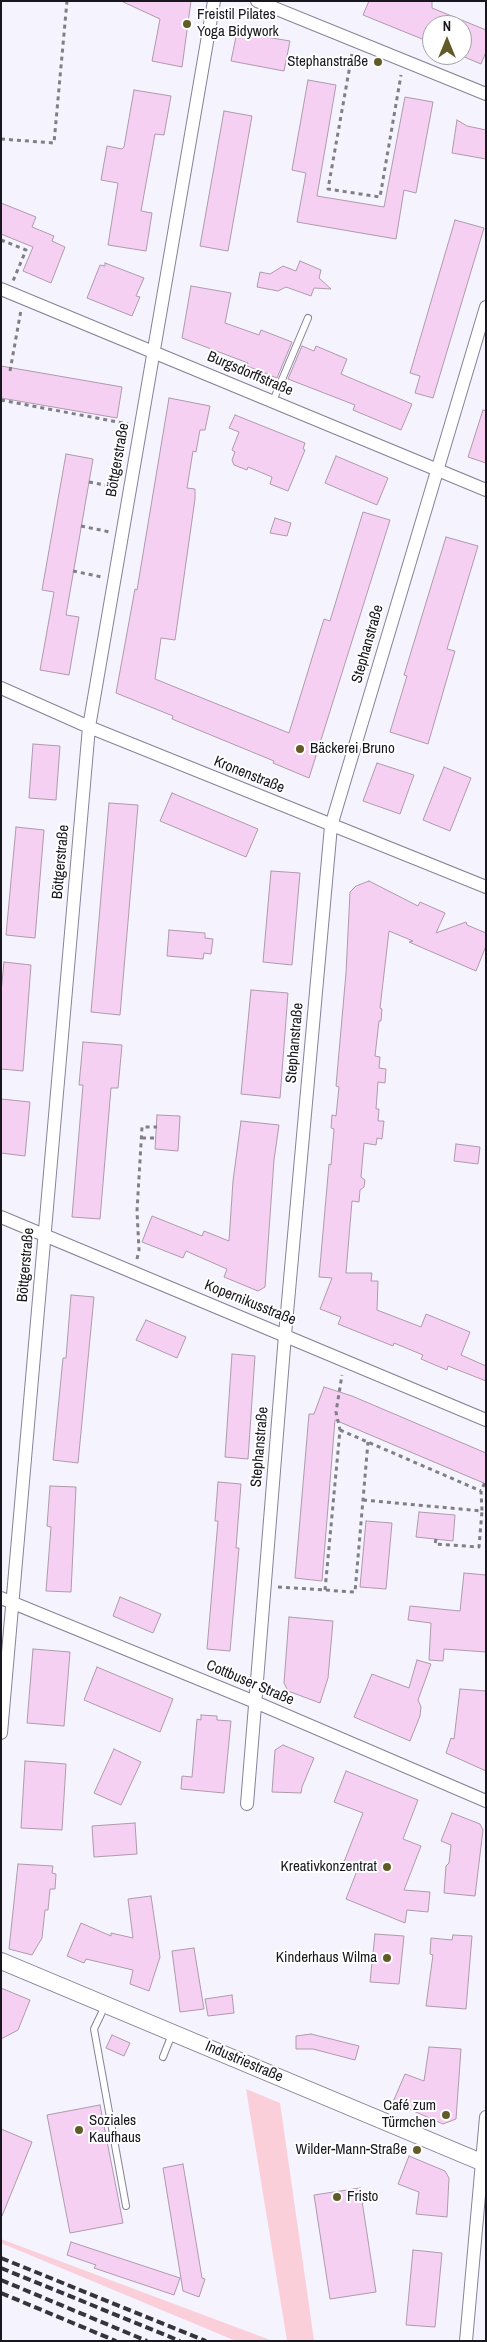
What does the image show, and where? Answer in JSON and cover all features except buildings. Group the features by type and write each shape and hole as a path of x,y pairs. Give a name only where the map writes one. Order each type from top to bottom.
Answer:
{"street":[{"name":"Böttgerstraße","path":"1,1733 7,1600 45,1235 89,726 214,1"},
{"path":"256,1 486,94"},
{"name":"Burgsdorffstraße","path":"5,290 486,490"},
{"name":"Stephanstraße","path":"247,1804 285,1334 331,826 436,469 486,307"},
{"name":"Kronenstraße","path":"1,688 331,826 486,887"},
{"name":"Kopernikusstraße","path":"1,1217 285,1334 486,1420"},
{"name":"Cottbuser Straße","path":"7,1600 255,1702 486,1801"},
{"name":"Industriestraße","path":"1,1961 484,2163"},
{"path":"466,2341 484,2163 486,2117"}],"lane":[{"path":"273,401 308,318"},
{"path":"105,2005 94,2029 126,2206"},
{"path":"163,2057 173,2033"}],"path":[{"path":"1,139 54,143 66,1"},
{"path":"354,41 328,189 380,197 403,61"},
{"path":"1,240 26,250 5,290"},
{"path":"10,371 23,297"},
{"path":"1,400 91,415 140,426"},
{"path":"89,482 115,486"},
{"path":"81,526 107,531"},
{"path":"74,571 99,576"},
{"path":"134,1272 139,1250 137,1211 142,1128 157,1127"},
{"path":"142,1138 156,1138"},
{"path":"324,1590 340,1430 336,1412 344,1359"},
{"path":"340,1430 481,1491"},
{"path":"265,1586 355,1592 368,1442"},
{"path":"436,1539 435,1544 479,1547 482,1511 481,1491 486,1480"},
{"path":"363,1500 482,1511"}],"shaded area":[{"path":"246,2089 280,2103 314,2340 379,2341 287,2341"},
{"path":"1,2239 273,2341 236,2341 1,2243"}],"railway":[{"path":"1,2258 206,2341"},
{"path":"1,2268 180,2341"},
{"path":"1,2280 147,2341"},
{"path":"1,2293 116,2341"}],"place":[{"name":"Freistil Pilates Yoga Bidywork","path":"187,24"},
{"name":"Stephanstraße","path":"378,62"},
{"name":"Bäckerei Bruno","path":"300,749"},
{"name":"Kreativkonzentrat","path":"387,1867"},
{"name":"Kinderhaus Wilma","path":"387,1958"},
{"name":"Café zum Türmchen","path":"446,2115"},
{"name":"Soziales Kaufhaus","path":"79,2130"},
{"name":"Wilder-Mann-Straße","path":"417,2150"},
{"name":"Fristo","path":"337,2197"}]}
